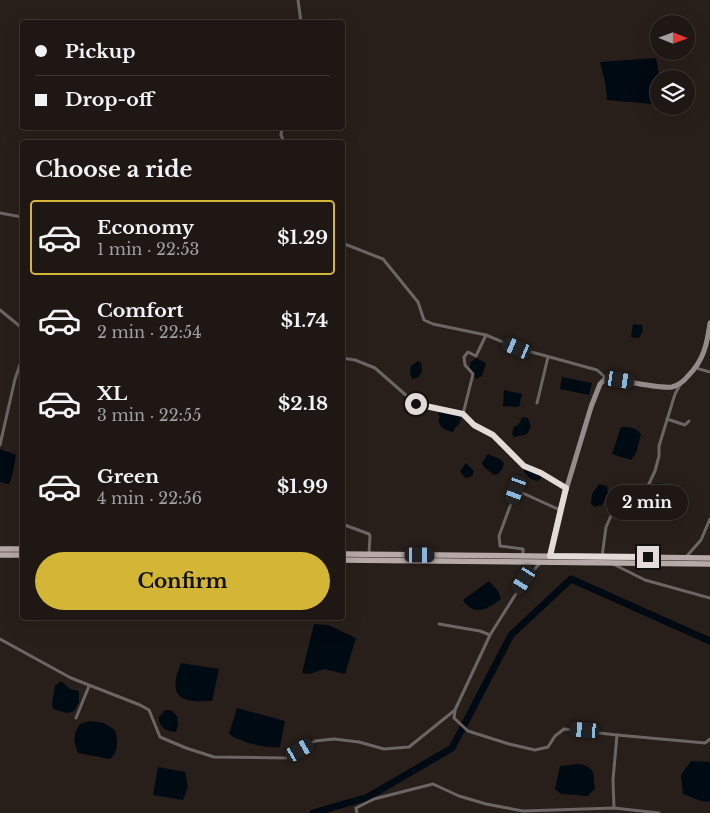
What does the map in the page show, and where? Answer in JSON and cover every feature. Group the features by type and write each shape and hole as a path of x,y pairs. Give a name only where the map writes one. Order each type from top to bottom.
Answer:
{"main road":[{"path":"550,556 566,488 600,384 606,378 657,386 673,387 682,383 696,368 703,354 710,322"},
{"path":"0,549 20,554"},
{"path":"0,555 20,550"},
{"path":"345,554 610,562 710,558"},
{"path":"345,560 490,558 523,555 602,557 625,560 710,564"}],"street":[{"path":"298,0 301,20"},
{"path":"0,213 20,217"},
{"path":"345,243 383,259 418,302 424,320 433,324 486,335 517,348 597,370 606,378"},
{"path":"0,310 20,326"},
{"path":"463,414 473,374 465,365 464,357 468,352 476,356 486,335"},
{"path":"537,403 548,357"},
{"path":"345,358 355,360 374,368 416,404 463,414 474,425 493,435 524,466 541,473 566,488"},
{"path":"0,445 20,365"},
{"path":"696,368 710,372"},
{"path":"602,557 606,528 624,486 646,490 655,472 659,446 667,419 675,394 682,383"},
{"path":"667,419 684,425 689,420"},
{"path":"523,555 523,548 500,546 500,536 516,490 560,510"},
{"path":"685,558 700,540 710,519"},
{"path":"345,525 370,536 370,554"},
{"path":"542,561 524,580 490,635 455,710 454,718 461,726 468,731 535,750 548,747 555,736 564,729 617,736 705,743 710,739"},
{"path":"610,562 645,580 710,598"},
{"path":"440,624 480,631 490,635"},
{"path":"0,639 90,686 140,704 149,710 160,737 214,757 286,758 315,741 334,739 359,742 384,749 409,748 455,710"},
{"path":"76,718 90,686"},
{"path":"614,808 613,780 617,736"},
{"path":"357,813 356,808 374,799 433,784 459,796 486,804 523,810 599,811 614,808 659,813"}],"shaded area":[{"path":"650,58 650,60 656,60 658,70 650,70 650,104 607,100 600,62"},
{"path":"633,324 642,325 643,331 639,338 631,337"},
{"path":"476,358 486,363 482,376 476,379 469,368 471,362"},
{"path":"418,361 421,363 422,371 419,377 412,379 411,366"},
{"path":"562,377 592,383 589,395 560,389"},
{"path":"504,390 522,394 519,407 503,406"},
{"path":"438,413 461,416 460,423 454,429 454,432 444,429 440,425"},
{"path":"522,417 528,418 531,427 527,434 514,437 512,433 514,427 519,424"},
{"path":"621,427 632,428 641,434 636,453 631,460 612,454"},
{"path":"0,449 16,455 9,484 0,482"},
{"path":"488,454 500,459 504,463 498,474 494,475 482,463"},
{"path":"466,463 474,471 472,476 467,478 460,471"},
{"path":"522,467 532,468 541,472 543,476 538,481 532,480 526,475"},
{"path":"655,483 665,484 667,490 662,504 650,498"},
{"path":"599,484 607,486 608,493 602,505 594,507 591,503 592,494"},
{"path":"489,581 498,591 501,599 481,610 476,610 467,605 463,600"},
{"path":"314,624 328,625 356,638 345,674 324,669 310,674 302,673"},
{"path":"181,663 219,669 212,701 192,701 179,696 175,684"},
{"path":"61,681 70,689 79,691 79,702 74,711 67,713 53,709 55,686"},
{"path":"237,708 285,721 280,747 254,744 229,734"},
{"path":"165,710 171,710 177,716 178,725 176,732 166,730 160,724 159,717"},
{"path":"89,721 104,723 115,730 117,746 115,753 110,759 78,753 75,745 76,731 80,724"},
{"path":"691,761 710,762 710,802 701,801 683,794 681,775"},
{"path":"579,764 588,767 593,772 595,789 587,796 561,794 555,789 560,766"},
{"path":"158,767 185,772 188,787 183,800 153,795"}],"waterway":[{"path":"313,813 368,797 452,748 511,635 571,579 710,641"}],"route":[{"path":"416,404 463,414 474,425 493,435 524,466 541,473 566,488 550,556 648,557"}]}
